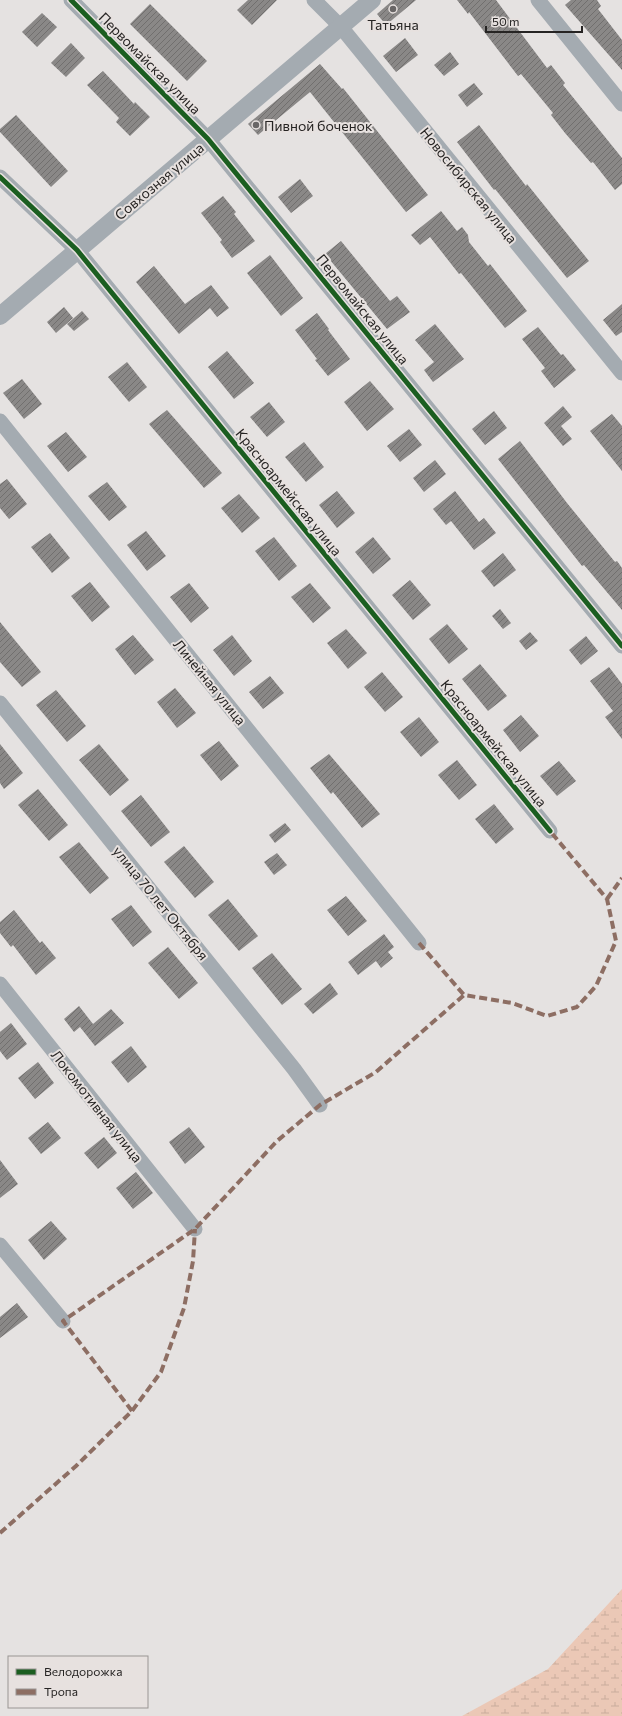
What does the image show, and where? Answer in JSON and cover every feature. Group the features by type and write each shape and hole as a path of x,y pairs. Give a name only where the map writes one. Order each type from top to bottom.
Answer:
{"street":[{"name":"Первомайская улица","path":"71,0 208,139 622,646"},
{"name":"Новосибирская улица","path":"314,0 341,27 622,373"},
{"name":"Совхозная улица","path":"0,316 372,0"},
{"path":"538,0 622,104"},
{"name":"Красноармейская улица","path":"0,177 77,250 550,831"},
{"name":"Линейная улица","path":"0,421 419,943"},
{"name":"улица 70 лет Октября","path":"0,703 294,1069 320,1105"},
{"name":"Локомотивная улица","path":"0,984 195,1229"},
{"path":"0,1245 63,1321"}],"green space":[{"path":"622,1589 622,1716 462,1716 548,1669"}],"building":[{"path":"248,0 277,0 252,25 237,10"},
{"name":"Татьяна","path":"393,0 416,0 386,25 377,14"},
{"path":"457,0 496,0 547,68 551,65 565,83 563,85 622,158 622,184 615,190 593,162 591,163 565,133 551,115 553,113 521,74 518,76 469,12 468,14"},
{"path":"571,0 597,0 601,6 598,9 622,40 622,70 565,5"},
{"path":"150,4 207,61 187,81 130,24"},
{"path":"42,13 57,27 37,47 22,32"},
{"path":"405,38 418,55 396,72 383,56"},
{"path":"71,43 85,58 66,77 51,63"},
{"path":"450,52 459,64 444,76 434,65"},
{"path":"320,64 342,89 343,88 428,195 406,212 310,92 258,135 248,124"},
{"path":"103,71 134,104 135,102 150,117 130,136 116,122 119,118 87,85"},
{"path":"474,83 483,94 467,107 458,95"},
{"path":"16,115 68,171 51,187 0,132 0,129"},
{"path":"479,125 526,186 527,184 589,261 567,278 495,189 494,190 457,142"},
{"path":"300,179 313,196 291,213 278,197"},
{"path":"223,196 236,212 234,214 255,241 232,258 220,242 222,240 201,213"},
{"path":"441,211 457,231 462,227 468,235 469,242 488,266 490,264 527,311 505,328 430,237 420,245 411,235"},
{"path":"341,241 390,301 397,296 410,312 387,329 325,254"},
{"path":"270,255 303,298 281,316 247,273"},
{"path":"154,266 185,304 211,285 229,308 217,317 210,308 179,334 136,282"},
{"path":"622,304 622,332 616,336 603,320"},
{"path":"64,307 73,318 56,333 47,322"},
{"path":"82,311 89,319 74,331 67,324"},
{"path":"317,313 350,359 328,376 315,360 317,359 295,330"},
{"path":"435,324 464,359 433,382 424,370 434,362 415,340"},
{"path":"538,327 561,355 563,354 576,370 554,388 541,371 545,368 522,339"},
{"path":"227,351 254,383 234,399 208,367"},
{"path":"127,362 147,387 129,402 108,377"},
{"path":"22,379 42,404 24,419 3,393"},
{"path":"370,381 394,409 367,431 344,402"},
{"path":"269,402 285,422 267,437 250,417"},
{"path":"563,406 572,417 561,426 572,439 563,446 544,423"},
{"path":"167,410 222,473 204,488 149,424"},
{"path":"494,411 507,428 485,445 472,429"},
{"path":"612,414 622,426 622,471 590,431"},
{"path":"409,429 422,445 400,462 387,446"},
{"path":"66,432 87,457 68,472 47,446"},
{"path":"520,441 567,503 615,562 617,561 622,568 622,610 584,565 582,566 498,459"},
{"path":"304,442 324,467 306,482 285,457"},
{"path":"435,460 446,474 424,492 413,478"},
{"path":"7,479 27,504 9,519 0,508 0,484"},
{"path":"107,482 127,507 109,521 88,496"},
{"path":"337,491 355,513 337,528 319,505"},
{"path":"455,491 479,522 484,518 496,533 474,550 451,521 446,525 433,509"},
{"path":"239,494 260,518 242,533 221,508"},
{"path":"146,531 166,556 147,571 127,545"},
{"path":"50,533 70,558 52,573 31,547"},
{"path":"274,537 297,566 279,581 255,551"},
{"path":"373,537 391,559 373,574 355,552"},
{"path":"503,553 516,570 494,587 481,571"},
{"path":"410,580 431,605 413,620 392,595"},
{"path":"90,582 110,607 92,622 71,596"},
{"path":"189,583 209,608 191,623 170,597"},
{"path":"310,583 331,608 313,623 291,597"},
{"path":"500,609 511,623 503,629 492,616"},
{"path":"0,622 41,672 22,687 0,662"},
{"path":"447,624 468,649 449,664 429,639"},
{"path":"346,629 367,653 348,669 327,643"},
{"path":"530,632 538,641 526,650 519,641"},
{"path":"133,635 154,660 135,675 115,649"},
{"path":"232,635 252,661 234,676 213,650"},
{"path":"586,636 598,651 581,665 569,650"},
{"path":"480,664 507,696 488,711 462,679"},
{"path":"609,667 622,684 622,739 605,717 613,711 590,681"},
{"path":"382,672 403,697 385,712 364,687"},
{"path":"270,676 284,693 263,709 249,692"},
{"path":"175,688 196,713 177,728 157,702"},
{"path":"56,690 86,726 67,742 36,705"},
{"path":"521,715 539,736 520,752 503,730"},
{"path":"419,717 439,742 421,757 400,732"},
{"path":"219,741 239,766 221,781 200,755"},
{"path":"0,744 23,773 4,789 0,783"},
{"path":"99,744 129,780 110,796 79,760"},
{"path":"329,754 380,814 362,828 333,792 331,794 310,768"},
{"path":"457,760 477,785 459,800 438,775"},
{"path":"559,761 576,781 557,796 540,776"},
{"path":"38,789 68,825 49,841 18,805"},
{"path":"141,795 170,832 151,847 121,811"},
{"path":"494,804 514,829 496,844 475,819"},
{"path":"285,823 291,830 275,843 269,835"},
{"path":"79,842 109,878 90,894 59,857"},
{"path":"184,846 214,882 195,898 164,862"},
{"path":"277,853 287,865 274,875 264,862"},
{"path":"346,896 367,921 348,936 327,910"},
{"path":"228,899 258,936 239,951 208,915"},
{"path":"131,905 152,932 133,947 111,919"},
{"path":"14,910 40,943 42,941 56,958 36,975 13,945 11,947 0,933 0,922"},
{"path":"384,934 394,947 388,952 393,958 381,968 376,961 358,975 348,962"},
{"path":"168,947 198,983 179,999 148,963"},
{"path":"272,953 302,989 282,1005 252,968"},
{"path":"330,983 338,994 313,1014 304,1004"},
{"path":"79,1006 93,1024 111,1009 124,1023 95,1046 80,1027 74,1032 64,1019"},
{"path":"11,1023 27,1044 7,1060 0,1051 0,1032"},
{"path":"131,1046 147,1067 128,1083 111,1062"},
{"path":"38,1062 54,1083 35,1099 18,1078"},
{"path":"48,1122 61,1138 41,1154 28,1138"},
{"path":"189,1127 205,1147 185,1164 169,1142"},
{"path":"104,1137 117,1153 98,1169 84,1153"},
{"path":"0,1160 18,1184 0,1198"},
{"path":"136,1172 153,1193 133,1209 116,1188"},
{"path":"51,1221 67,1239 44,1260 28,1240"},
{"path":"17,1303 28,1317 0,1338 0,1317"}],"marked path":[{"path":"132,1411 63,1321 195,1229 277,1141 320,1105 376,1072 464,995 512,1003 547,1016 577,1007 596,986 616,941 607,899 550,831"},
{"path":"607,899 622,878"},
{"path":"419,943 464,995"},
{"path":"0,1533 76,1466 132,1411 161,1372 184,1308 193,1261 195,1229"}],"cycle path":[{"path":"71,0 208,139 622,646"},
{"path":"0,177 77,250 550,831"}],"place":[{"name":"Татьяна","path":"393,9"},
{"name":"Пивной боченок","path":"256,125"}]}
